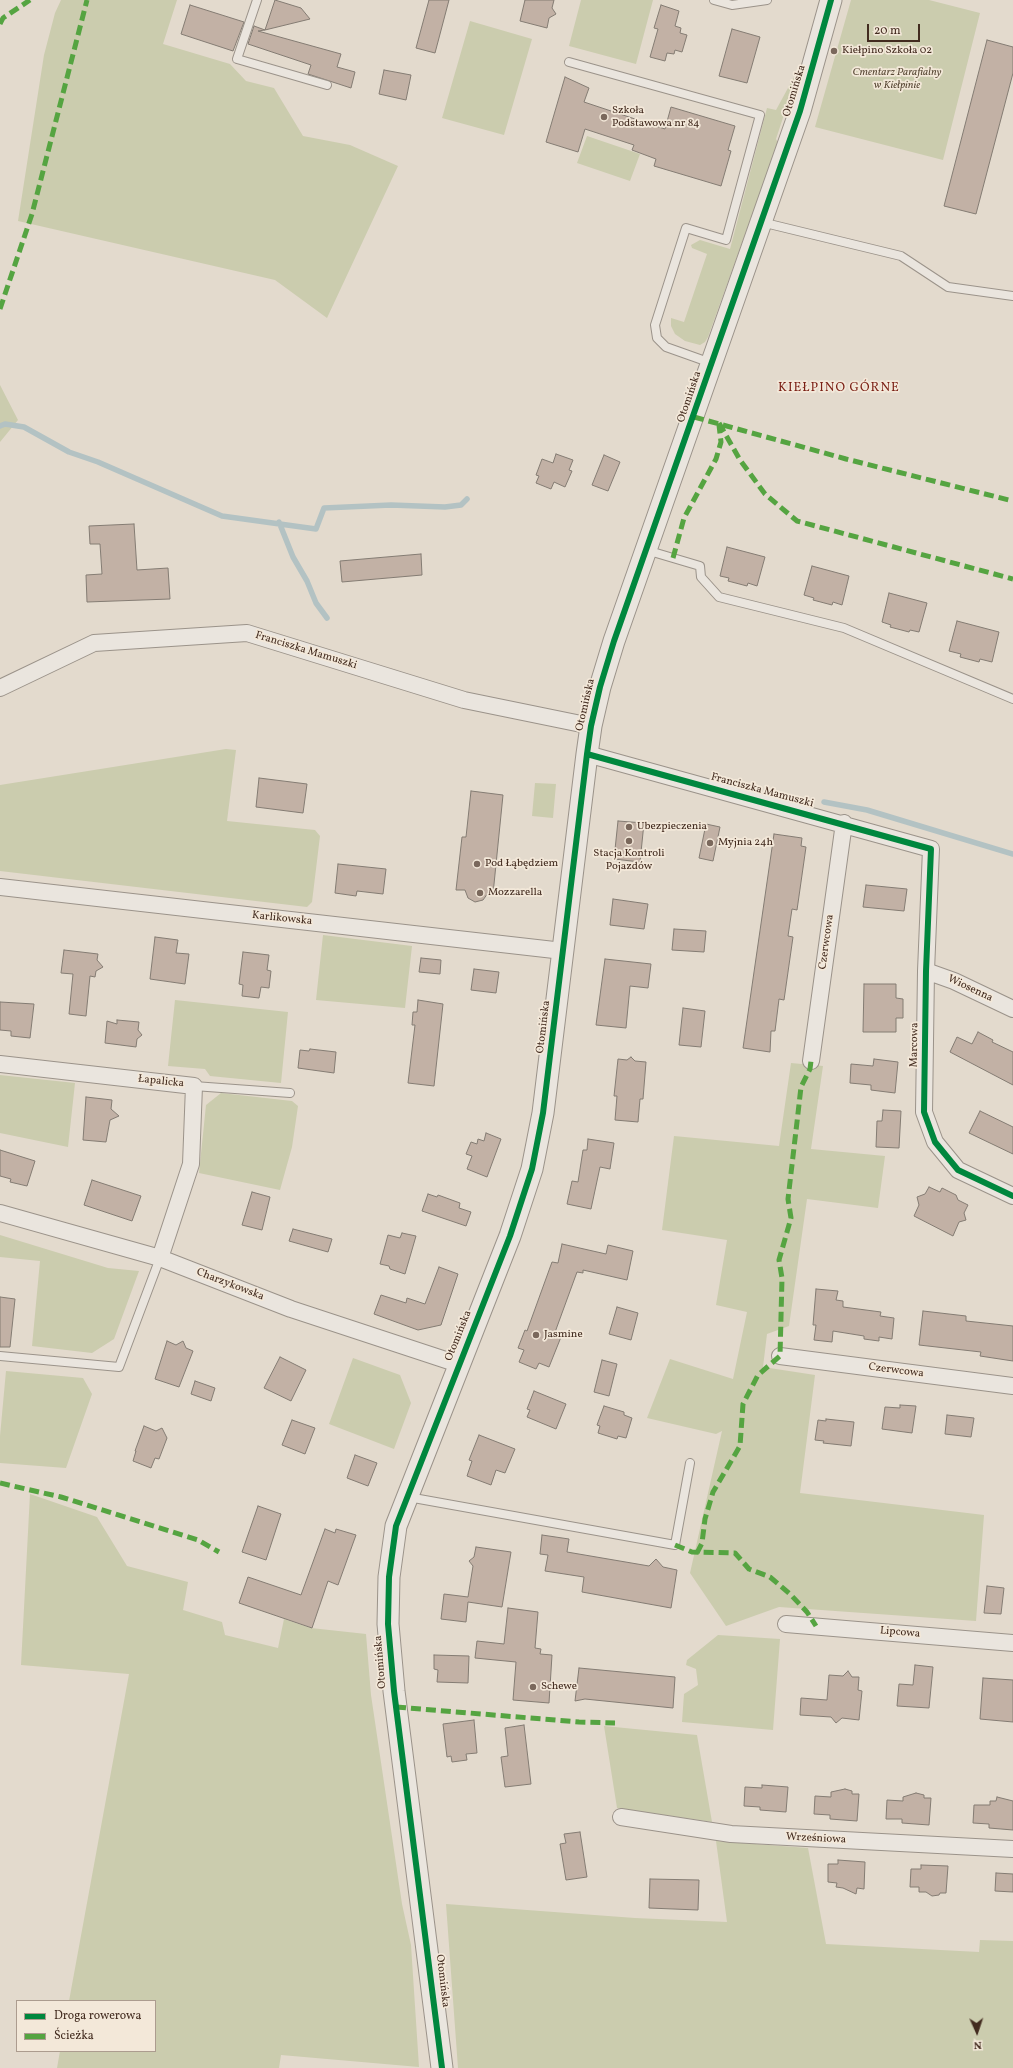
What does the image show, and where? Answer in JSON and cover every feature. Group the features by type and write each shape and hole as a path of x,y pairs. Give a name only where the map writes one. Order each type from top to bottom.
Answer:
{"street":[{"name":"Otomińska","path":"442,2068 394,1691 388,1624 389,1577 396,1526 458,1364 510,1236 532,1169 543,1113 591,726 614,641 713,363 760,222 800,111 831,0"},
{"name":"Franciszka Mamuszki","path":"0,688 94,643 247,633 464,700 591,726"},
{"name":"Franciszka Mamuszki","path":"587,754 844,823 931,849"},
{"name":"Czerwcowa","path":"811,1061 844,823"},
{"name":"Marcowa","path":"931,849 926,971 924,1112 935,1142 958,1170 1013,1196"},
{"name":"Karlikowska","path":"0,887 563,951"},
{"name":"Wiosenna","path":"926,971 954,981 1013,1009"},
{"name":"Łapalicka","path":"0,1064 194,1086 190,1164 160,1258"},
{"name":"Charzykowska","path":"0,1213 160,1258 291,1309 458,1364"},
{"name":"Czerwcowa","path":"780,1356 1013,1386"},
{"name":"Lipcowa","path":"786,1624 1013,1643"},
{"name":"Wrześniowa","path":"621,1817 731,1834 1013,1849"}],"lane":[{"path":"257,0 237,59 327,85"},
{"path":"714,0 732,5 767,0"},
{"path":"569,62 760,115 726,240 686,228 655,326 658,338 666,347 713,363"},
{"path":"760,222 901,256 948,287 1013,296"},
{"path":"646,550 700,566 701,577 718,596 844,628 1013,699"},
{"path":"194,1086 290,1093"},
{"path":"0,1356 119,1367 160,1258"},
{"path":"408,1497 675,1545 690,1463"}],"green space":[{"path":"61,0 177,0 163,44 230,64 246,81 274,88 303,136 350,145 398,166 327,318 275,280 18,221 44,55 55,13"},
{"path":"581,0 653,0 636,64 569,46"},
{"name":"Cmentarz Parafialny w Kiełpinie","path":"851,0 929,0 980,13 943,160 815,127"},
{"path":"470,21 532,39 504,135 442,118"},
{"path":"800,66 776,139 778,143 708,337 705,342 700,345 685,341 675,334 671,326 671,318 684,322 707,254 692,248 691,245 700,240 730,249 767,108 776,110"},
{"path":"587,136 640,154 630,181 577,163"},
{"path":"0,385 18,420 0,442"},
{"path":"226,749 236,750 227,821 315,830 320,836 312,902 307,907 0,871 0,785"},
{"path":"535,783 556,784 553,818 532,816"},
{"path":"323,935 412,946 405,1008 316,1000"},
{"path":"175,1000 288,1012 281,1083 210,1076 205,1069 168,1066"},
{"path":"791,1063 823,1066 811,1149 885,1156 878,1208 807,1199 789,1326 767,1334 763,1367 815,1375 800,1493 984,1515 976,1621 779,1607 726,1626 690,1573 722,1431 716,1434 647,1418 670,1359 733,1379 747,1312 716,1305 727,1240 662,1230 674,1136 779,1146"},
{"path":"0,1075 75,1083 68,1147 0,1133"},
{"path":"221,1093 292,1101 298,1106 292,1147 280,1190 199,1173 206,1105"},
{"path":"0,1235 108,1268 139,1271 114,1339 92,1353 32,1346 40,1261 0,1257"},
{"path":"353,1358 400,1375 411,1403 394,1449 329,1424"},
{"path":"6,1371 83,1378 92,1394 66,1468 0,1463 0,1436"},
{"path":"30,1494 97,1517 127,1566 188,1582 183,1610 222,1622 225,1635 278,1648 284,1619 311,1628 366,1634 371,1695 402,1904 411,1945 419,2067 281,2055 279,2068 57,2068 60,2052 156,2052 156,2000 69,2000 129,1674 21,1665"},
{"path":"718,1635 780,1639 773,1730 682,1722 684,1694 698,1685 696,1669 686,1665 687,1660"},
{"path":"604,1726 697,1735 712,1822 617,1808"},
{"path":"716,1841 808,1848 826,1944 979,1952 980,1940 1013,1941 1013,2068 458,2068 446,1904 635,1918 727,1922"}],"building":[{"path":"275,0 301,8 310,19 265,30"},
{"path":"429,0 449,0 435,53 416,48"},
{"path":"525,0 554,0 552,8 556,14 549,18 547,28 520,21"},
{"path":"190,5 244,22 233,51 181,34"},
{"path":"661,5 679,11 675,26 681,28 680,33 687,35 682,52 675,50 674,54 667,53 665,61 650,57 658,29 654,28"},
{"path":"254,26 265,30 258,31 341,54 337,67 355,72 351,88 308,74 311,65 248,44"},
{"path":"732,29 760,37 747,83 719,76"},
{"path":"987,40 1013,47 1013,73 976,214 944,206"},
{"path":"384,70 411,75 406,100 379,94"},
{"path":"565,77 589,88 584,102 665,129 671,107 735,126 728,150 731,151 721,186 654,166 656,159 632,150 634,145 585,129 578,152 546,142"},
{"path":"556,454 573,460 569,470 572,471 565,487 554,482 551,489 536,483 539,476 536,475 542,459 553,463"},
{"path":"604,455 620,462 608,491 592,485"},
{"path":"134,524 137,570 168,568 170,599 87,602 86,575 102,574 100,544 90,544 89,526"},
{"path":"727,547 765,557 757,586 748,583 747,586 728,581 729,578 720,576"},
{"path":"421,554 422,575 342,582 340,561"},
{"path":"812,566 849,576 842,605 833,602 832,605 813,600 814,598 804,595"},
{"path":"889,593 927,603 919,632 910,630 909,632 890,627 891,625 882,622"},
{"path":"957,621 999,632 992,662 980,659 979,662 960,657 961,654 949,651"},
{"path":"259,778 307,784 303,813 256,807"},
{"name":"Pod Łąbędziem","path":"471,791 503,795 493,894 488,893 483,900 475,902 468,898 465,890 456,890 462,837 466,837"},
{"name":"Stacja Kontroli Pojazdów","path":"618,821 644,823 640,862 614,859"},
{"name":"Myjnia 24h","path":"706,824 720,827 713,861 699,858"},
{"path":"774,834 802,838 801,846 806,847 797,910 792,909 788,936 793,937 784,1000 779,999 775,1031 771,1031 770,1052 743,1048"},
{"path":"338,864 386,869 383,894 357,891 356,896 335,893"},
{"path":"866,885 907,889 904,911 863,907"},
{"path":"613,899 648,904 644,929 610,925"},
{"path":"674,929 706,931 704,952 672,950"},
{"path":"155,937 178,940 176,953 189,954 185,984 150,979"},
{"path":"64,950 98,954 97,960 103,967 96,971 95,977 90,976 86,1016 69,1014 73,974 61,973"},
{"path":"243,952 269,955 267,970 271,971 269,988 261,987 259,998 242,996 243,985 239,984"},
{"path":"421,958 441,960 440,974 419,972"},
{"path":"605,959 651,964 648,988 630,986 626,1028 596,1025"},
{"path":"474,969 499,972 496,993 471,990"},
{"path":"864,984 896,984 896,998 903,999 903,1018 896,1018 896,1032 863,1032"},
{"path":"418,1000 443,1004 434,1086 408,1083 415,1025 412,1025 413,1012 417,1012"},
{"path":"0,1002 34,1004 30,1038 11,1036 11,1031 0,1030"},
{"path":"683,1008 705,1011 701,1047 679,1045"},
{"path":"117,1020 139,1022 138,1030 142,1035 137,1039 136,1047 105,1043 107,1021 117,1024"},
{"path":"978,1032 993,1040 992,1042 1013,1052 1013,1085 950,1052 957,1037 972,1044"},
{"path":"310,1049 336,1052 334,1073 298,1068 300,1050 309,1051"},
{"path":"631,1057 635,1061 646,1062 643,1099 640,1099 638,1122 615,1120 617,1096 614,1096 618,1059 627,1060"},
{"path":"874,1059 898,1062 895,1093 871,1090 871,1085 850,1083 851,1064 873,1066"},
{"path":"86,1097 112,1100 111,1109 119,1116 110,1120 106,1142 83,1140"},
{"path":"883,1110 901,1111 899,1148 876,1147 877,1121 882,1121"},
{"path":"980,1111 1013,1127 1013,1154 969,1133"},
{"path":"486,1133 501,1139 487,1177 467,1169 472,1156 466,1154 471,1142 477,1144 478,1139 484,1141"},
{"path":"588,1139 614,1143 610,1169 600,1167 591,1209 567,1204 572,1181 578,1182 583,1150 587,1150"},
{"path":"0,1150 35,1161 27,1186 10,1182 11,1179 0,1176"},
{"path":"92,1180 141,1196 132,1221 84,1205"},
{"path":"929,1187 940,1192 942,1188 956,1195 958,1200 968,1205 964,1213 966,1220 959,1222 953,1236 914,1216 919,1205 917,1197 925,1194"},
{"path":"252,1192 270,1197 262,1230 242,1225"},
{"path":"428,1194 437,1197 438,1195 460,1203 459,1208 471,1212 466,1226 422,1211"},
{"path":"293,1229 332,1239 328,1252 289,1241"},
{"path":"402,1233 416,1236 405,1274 390,1269 389,1266 380,1264 388,1235 400,1238"},
{"path":"562,1244 606,1254 608,1245 633,1251 627,1280 583,1270 583,1273 577,1272 554,1335 561,1337 549,1367 539,1363 536,1369 519,1362 524,1350 518,1348 525,1330 527,1331 552,1262 558,1263"},
{"path":"439,1267 458,1274 441,1325 418,1330 374,1314 381,1295 406,1303 407,1298 425,1304"},
{"path":"816,1289 838,1291 836,1300 843,1301 843,1307 881,1312 880,1316 894,1318 892,1339 879,1337 879,1341 864,1339 864,1336 833,1331 832,1342 814,1340 816,1325 813,1325"},
{"path":"0,1297 15,1299 10,1347 0,1347"},
{"path":"617,1307 638,1313 631,1340 609,1334"},
{"path":"923,1311 966,1316 966,1321 1013,1326 1013,1361 980,1356 981,1352 919,1345"},
{"path":"167,1341 176,1345 183,1341 186,1348 193,1351 179,1387 155,1379"},
{"path":"280,1357 306,1370 291,1401 264,1388"},
{"path":"602,1360 617,1364 609,1396 594,1392"},
{"path":"195,1381 215,1388 211,1401 191,1394"},
{"path":"534,1391 566,1404 556,1429 527,1417 530,1410 527,1409"},
{"path":"900,1405 916,1406 912,1433 882,1429 885,1407 900,1408"},
{"path":"604,1406 624,1412 624,1415 632,1418 626,1438 618,1436 617,1439 598,1433 600,1426 597,1425"},
{"path":"947,1415 974,1418 971,1437 945,1434"},
{"path":"826,1419 854,1422 851,1446 823,1443 824,1441 815,1440 818,1420 826,1421"},
{"path":"292,1420 315,1428 305,1454 282,1445"},
{"path":"144,1426 156,1431 162,1428 167,1438 159,1459 155,1458 151,1468 133,1461"},
{"path":"479,1435 515,1449 505,1473 496,1470 491,1485 467,1476 472,1461 469,1460"},
{"path":"355,1455 377,1463 368,1486 347,1478"},
{"path":"258,1506 281,1514 266,1560 242,1552"},
{"path":"325,1529 335,1533 336,1529 356,1535 338,1585 328,1581 312,1628 239,1603 248,1577 301,1595"},
{"path":"542,1535 569,1539 567,1552 649,1566 656,1559 663,1567 677,1570 671,1608 582,1592 584,1577 545,1571 548,1555 540,1554"},
{"path":"476,1547 511,1552 502,1607 468,1602 466,1622 441,1619 444,1594 468,1597 473,1566 469,1561 474,1557"},
{"path":"987,1586 1004,1588 1001,1614 984,1613"},
{"path":"508,1608 538,1612 535,1648 541,1649 540,1654 552,1655 549,1703 513,1700 516,1662 475,1658 477,1641 504,1644"},
{"path":"434,1655 469,1656 468,1683 437,1682 438,1670 434,1669"},
{"path":"915,1665 933,1667 929,1708 897,1706 899,1684 913,1685"},
{"path":"579,1668 675,1677 673,1708 585,1699 575,1701"},
{"path":"848,1671 852,1677 859,1677 858,1690 862,1691 859,1720 842,1718 836,1723 831,1717 800,1715 801,1698 827,1700 829,1675 843,1676"},
{"path":"983,1678 1013,1680 1013,1722 980,1719"},
{"path":"474,1720 477,1753 466,1754 467,1760 452,1762 451,1756 447,1757 443,1724"},
{"path":"524,1725 531,1784 505,1787 501,1757 508,1756 505,1728"},
{"path":"762,1785 788,1787 786,1812 760,1810 760,1807 744,1806 745,1787 762,1788"},
{"path":"845,1789 852,1791 852,1794 859,1794 857,1821 830,1819 830,1815 814,1814 815,1796 831,1797 831,1792"},
{"path":"916,1793 924,1795 924,1798 931,1798 929,1825 902,1823 902,1819 886,1819 887,1800 903,1801 903,1797"},
{"path":"997,1797 1013,1801 1013,1830 989,1828 989,1824 973,1823 974,1805 990,1805 990,1801 996,1801"},
{"path":"580,1832 587,1877 566,1880 560,1844 566,1843 564,1834"},
{"path":"838,1860 865,1862 864,1889 857,1888 856,1894 843,1888 836,1887 837,1883 828,1882 828,1864 838,1864"},
{"path":"921,1865 948,1866 946,1893 940,1893 939,1895 932,1896 926,1892 919,1892 919,1887 910,1887 911,1869 921,1869"},
{"path":"996,1873 1013,1874 1013,1892 995,1891"},
{"path":"650,1879 699,1880 698,1910 649,1908"}],"waterway":[{"path":"0,426 5,424 24,427 69,452 98,462 222,516 316,529 324,508 391,505 445,507 461,505 467,499"},
{"path":"279,522 293,557 307,581 316,603 327,618"},
{"path":"824,802 867,810 1013,854"}],"marked path":[{"path":"0,24 3,18 30,0"},
{"path":"0,309 32,214 87,0"},
{"path":"694,417 846,459 1013,501"},
{"path":"719,423 740,460 765,494 797,521 1013,579"},
{"path":"673,558 684,518 716,459 721,442 719,425"},
{"path":"697,1553 702,1543 705,1519 713,1492 740,1446 743,1404 758,1375 780,1356 782,1278 779,1260 791,1218 788,1199 801,1087 810,1069 811,1061"},
{"path":"0,1483 61,1497 198,1540 219,1552"},
{"path":"675,1545 692,1552 735,1553 749,1569 770,1577 790,1594 807,1612 816,1626"},
{"path":"396,1707 579,1722 615,1723"}],"cycle path":[{"path":"442,2068 394,1691 388,1624 389,1577 396,1526 510,1236 532,1169 543,1113 587,754 591,726 600,687 614,641 800,111 831,0"},
{"path":"587,754 931,849 926,971 924,1112 935,1142 958,1170 1013,1196"}],"place":[{"name":"Kiełpino Szkoła 02","path":"834,51"},
{"name":"Szkoła Podstawowa nr 84","path":"604,117"},
{"name":"Ubezpieczenia","path":"629,827"},
{"name":"Stacja Kontroli Pojazdów","path":"629,841"},
{"name":"Myjnia 24h","path":"710,843"},
{"name":"Pod Łąbędziem","path":"477,864"},
{"name":"Mozzarella","path":"480,893"},
{"name":"Jasmine","path":"536,1335"},
{"name":"Schewe","path":"533,1687"}],"district":[{"name":"KIEŁPINO GÓRNE","path":"839,389"}]}
